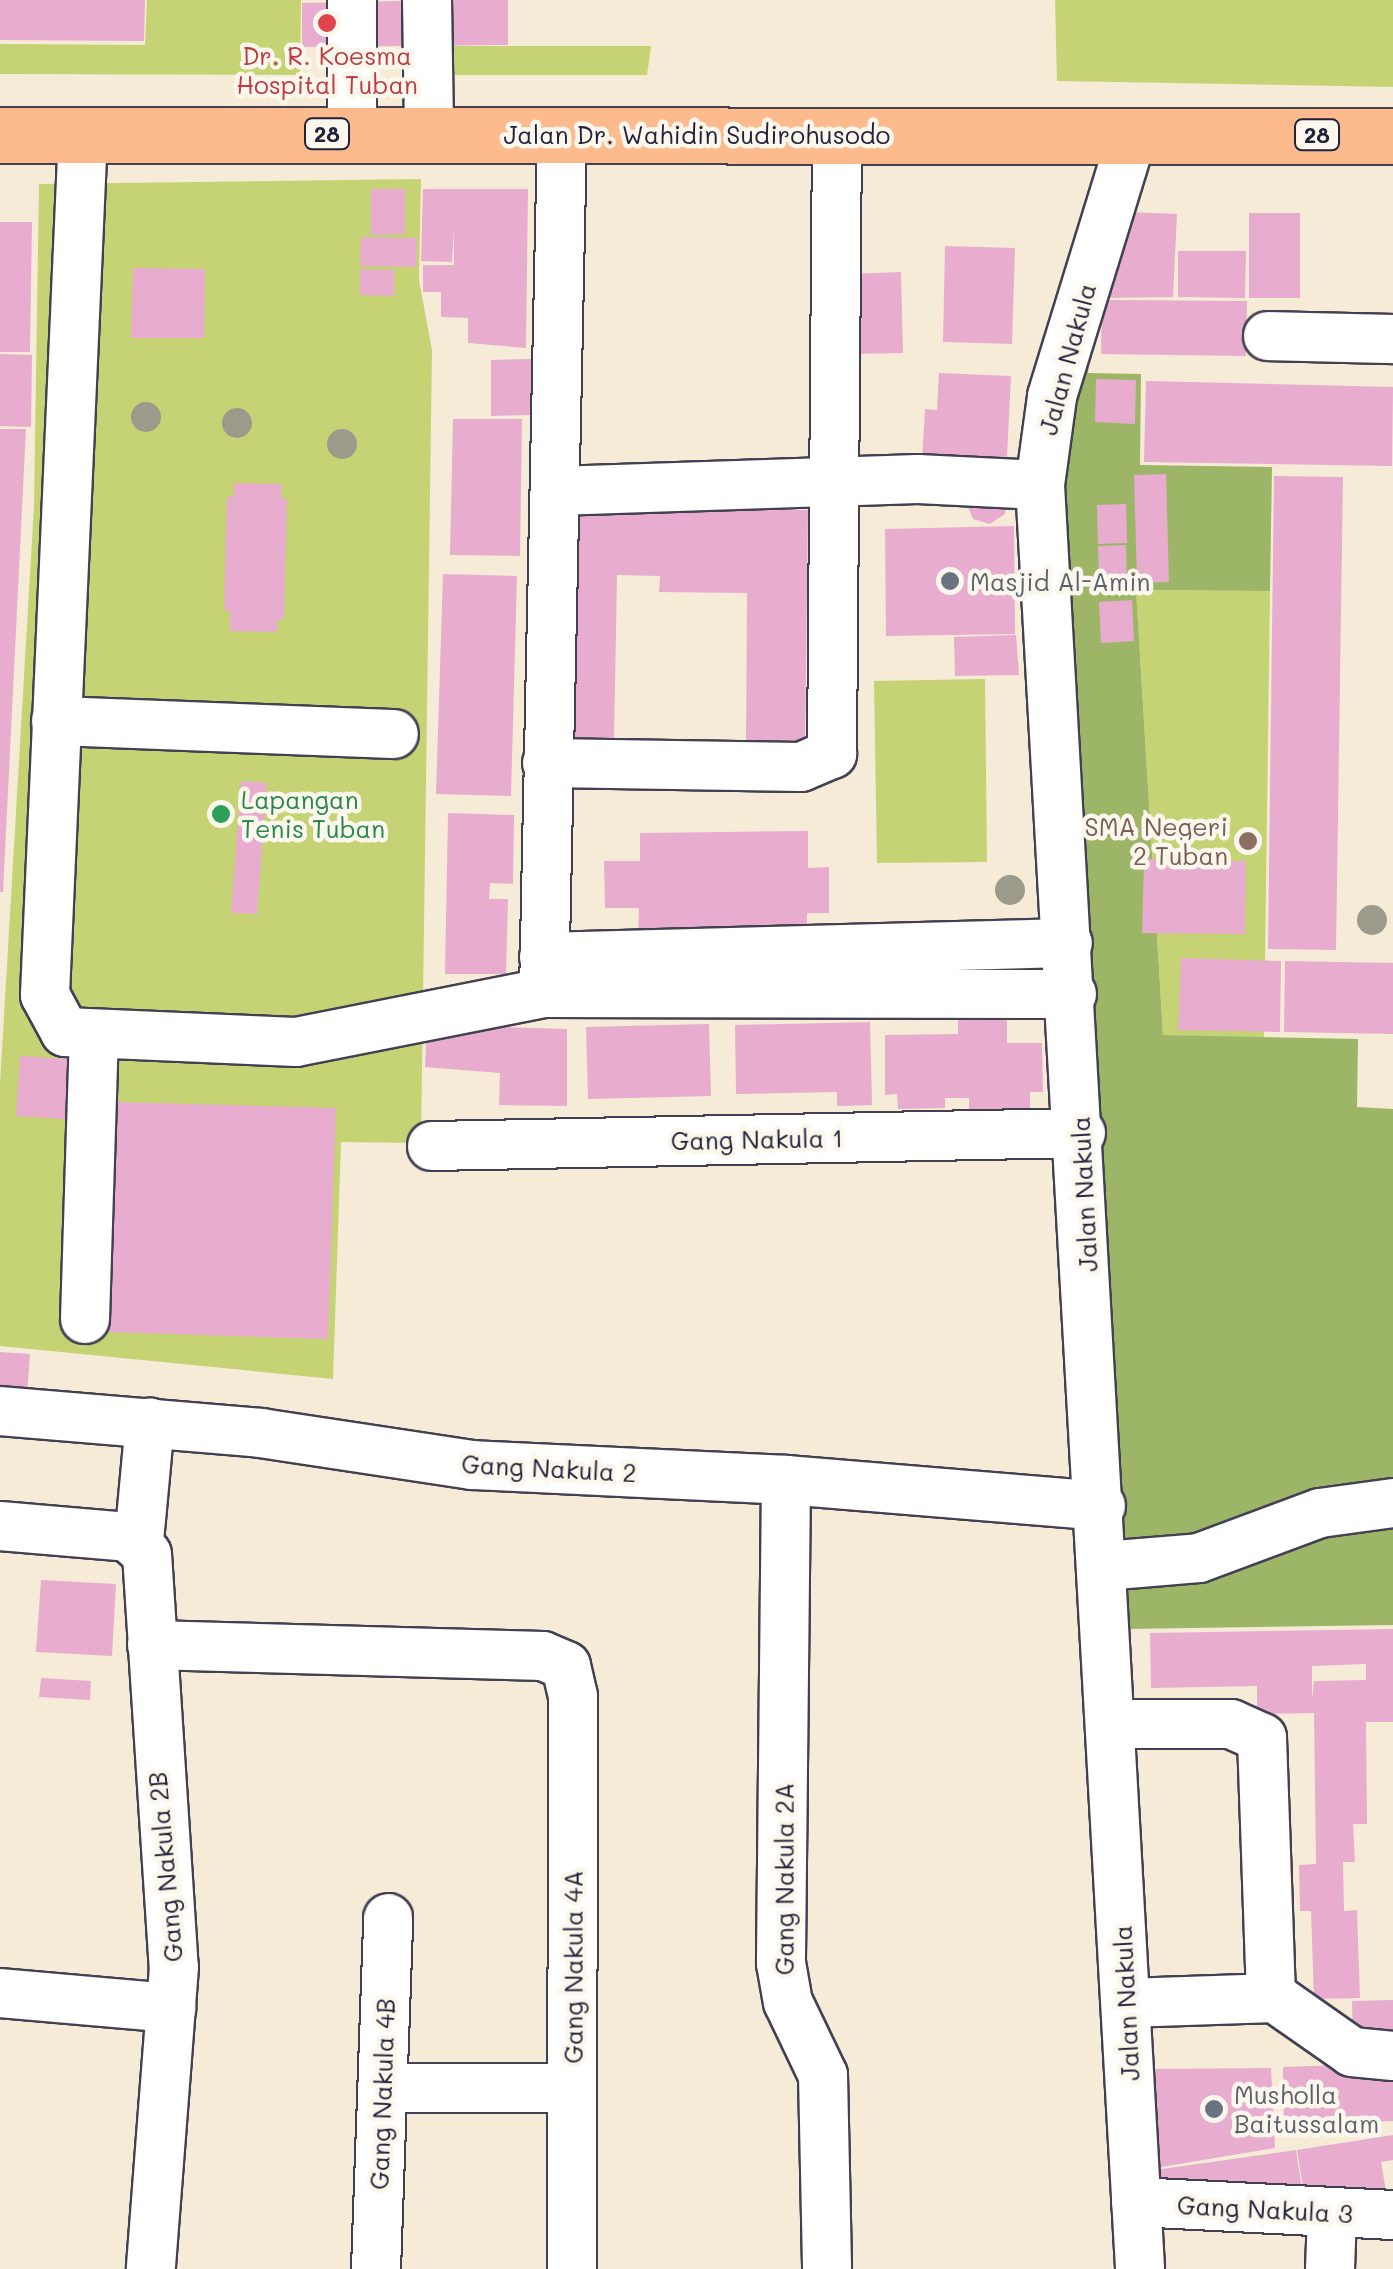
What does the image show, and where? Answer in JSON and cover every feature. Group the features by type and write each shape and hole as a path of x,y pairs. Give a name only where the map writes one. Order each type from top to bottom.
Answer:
{"highway":[{"name":"Jalan Dr. Wahidin Sudirohusodo","path":"0,135 1133,132 1393,136"}],"street":[{"path":"352,0 352,134"},
{"path":"427,0 428,134"},
{"name":"Jalan Nakula","path":"1133,132 1052,397 1040,485 1081,1133 1140,2269"},
{"path":"547,763 824,762 836,740 837,133"},
{"path":"84,134 45,994 65,1032 94,1037 296,1042 544,975 1068,943"},
{"path":"544,975 562,134"},
{"path":"1268,336 1393,339"},
{"path":"556,492 837,482 1040,485"},
{"path":"56,722 394,734"},
{"path":"544,975 1072,994"},
{"path":"85,1320 94,1037"},
{"name":"Gang Nakula 1","path":"432,1146 1081,1133"},
{"name":"Gang Nakula 2","path":"0,1410 150,1424 472,1465 786,1480 1101,1506"},
{"name":"Gang Nakula 2B","path":"150,1424 139,1541 148,1554 173,1936 151,2269"},
{"name":"Gang Nakula 2A","path":"786,1480 781,1963 788,2002 824,2075 827,2269"},
{"path":"1104,1566 1200,1558 1320,1512 1393,1503"},
{"path":"0,1526 139,1541"},
{"name":"Gang Nakula 4A","path":"152,1645 543,1656 566,1666 573,1696 572,2269"},
{"path":"1112,1724 1231,1724 1262,1738 1271,1998"},
{"name":"Gang Nakula 4B","path":"376,2269 388,1918"},
{"path":"0,1993 171,2008"},
{"path":"1126,2003 1271,1998 1288,2003 1352,2052 1393,2056"},
{"path":"382,2088 572,2088"},
{"name":"Gang Nakula 3","path":"1136,2202 1393,2214"},
{"path":"1330,2269 1332,2214"}],"green space":[{"path":"147,0 301,0 300,75 0,74 0,44 145,45"},
{"path":"1055,0 1393,0 1393,87 1057,81"},
{"path":"442,46 651,46 647,75 442,75"},
{"name":"Lapangan Tenis Tuban","path":"421,179 419,280 432,350 421,1143 341,1142 333,1379 0,1346 0,1084 34,506 39,184"},
{"path":"1095,317 1088,373 1141,374 1140,465 1272,467 1270,591 1136,590 1163,1035 1358,1039 1357,1107 1393,1109 1393,1625 1126,1629 1066,588 1063,444"},
{"path":"1136,590 1270,591 1264,1038 1163,1035"},
{"path":"985,679 987,862 877,863 874,681"}],"building":[{"path":"0,0 145,0 144,41 0,40"},
{"path":"508,0 508,45 302,47 302,3"},
{"path":"371,189 405,189 405,234 371,235"},
{"path":"423,189 528,189 526,348 468,343 468,318 441,317 441,292 423,292 423,265 454,265 454,229 452,262 421,261"},
{"path":"1127,212 1177,214 1173,297 1099,298 1116,249 1125,249"},
{"path":"1249,213 1300,213 1300,298 1249,298"},
{"path":"0,222 32,222 30,352 0,352"},
{"path":"361,237 417,238 416,267 360,266"},
{"path":"945,246 1015,248 1012,344 943,342"},
{"path":"1178,251 1246,251 1245,298 1178,297"},
{"path":"133,268 205,269 204,338 131,338"},
{"path":"360,269 394,270 394,296 360,295"},
{"path":"901,272 903,353 853,354 850,274"},
{"path":"1102,300 1247,301 1246,356 1101,354"},
{"path":"0,354 32,355 31,427 0,426"},
{"path":"531,359 531,415 491,416 491,360"},
{"path":"939,373 1011,376 1006,478 921,475 925,409 937,410"},
{"path":"1096,379 1136,380 1135,424 1095,422"},
{"path":"1146,381 1393,387 1392,466 1144,462"},
{"path":"453,419 522,419 520,556 450,555"},
{"path":"0,429 26,429 3,892 0,892"},
{"path":"659,462 736,463 735,509 808,510 805,746 746,746 747,593 659,592 660,576 617,575 614,740 559,739 562,508 659,509"},
{"path":"1166,474 1169,582 1137,583 1134,475"},
{"path":"1274,476 1343,477 1336,950 1268,949"},
{"path":"234,483 282,484 281,498 287,499 284,619 277,620 277,632 230,631 230,611 224,610 227,497 234,496"},
{"path":"1006,501 1005,514 990,524 973,519 968,507 968,502"},
{"path":"1126,504 1127,543 1098,544 1097,505"},
{"name":"Masjid Al-Amin","path":"1014,526 1015,634 886,636 885,529"},
{"path":"1126,545 1127,584 1099,585 1098,546"},
{"path":"443,574 517,576 511,796 436,794"},
{"path":"1132,600 1134,641 1101,643 1099,602"},
{"path":"1016,635 1019,675 955,676 954,637"},
{"path":"241,781 267,783 257,914 231,913"},
{"path":"448,813 514,815 513,884 490,883 489,899 508,899 506,974 445,974"},
{"path":"808,831 808,868 829,867 829,913 807,913 807,939 638,941 639,908 605,908 604,861 640,861 640,833"},
{"path":"1144,859 1246,861 1245,934 1142,933"},
{"path":"1181,958 1281,961 1280,1032 1178,1030"},
{"path":"1285,961 1393,963 1393,1034 1284,1032"},
{"path":"1007,1017 1007,1043 1042,1043 1043,1092 1030,1092 1030,1111 969,1112 969,1098 945,1098 945,1108 898,1109 897,1094 885,1095 885,1035 958,1034 958,1018"},
{"path":"870,1022 872,1105 837,1106 837,1092 736,1094 735,1025"},
{"path":"709,1024 711,1096 588,1099 586,1027"},
{"path":"427,1025 567,1029 567,1106 499,1105 500,1073 425,1067"},
{"path":"20,1056 86,1060 82,1120 16,1116"},
{"path":"115,1102 336,1108 328,1339 107,1332"},
{"path":"0,1352 30,1354 27,1396 0,1394"},
{"path":"41,1580 116,1584 112,1656 36,1652"},
{"path":"1393,1629 1393,1722 1366,1722 1367,1824 1353,1824 1355,1862 1343,1862 1344,1911 1357,1910 1360,1998 1314,1999 1311,1911 1300,1911 1299,1865 1316,1864 1314,1713 1257,1714 1257,1686 1151,1688 1150,1633","holes":["1366,1664 1366,1680 1314,1681 1312,1699 1312,1666"]},
{"path":"41,1678 91,1681 90,1700 39,1697"},
{"path":"1393,2000 1393,2039 1353,2041 1352,2001"},
{"path":"1393,2063 1393,2121 1284,2125 1283,2067"},
{"name":"Musholla Baitussalam","path":"1271,2068 1275,2148 1155,2168 1154,2069"},
{"path":"1393,2135 1393,2160 1381,2162 1387,2197 1305,2200 1297,2150"},
{"path":"1296,2150 1303,2196 1157,2190 1155,2170"}],"place":[{"name":"Dr. R. Koesma Hospital Tuban","path":"327,23"},
{"name":"Masjid Al-Amin","path":"950,581"},
{"name":"Lapangan Tenis Tuban","path":"221,814"},
{"name":"SMA Negeri 2 Tuban","path":"1248,841"},
{"name":"Musholla Baitussalam","path":"1214,2109"}]}
